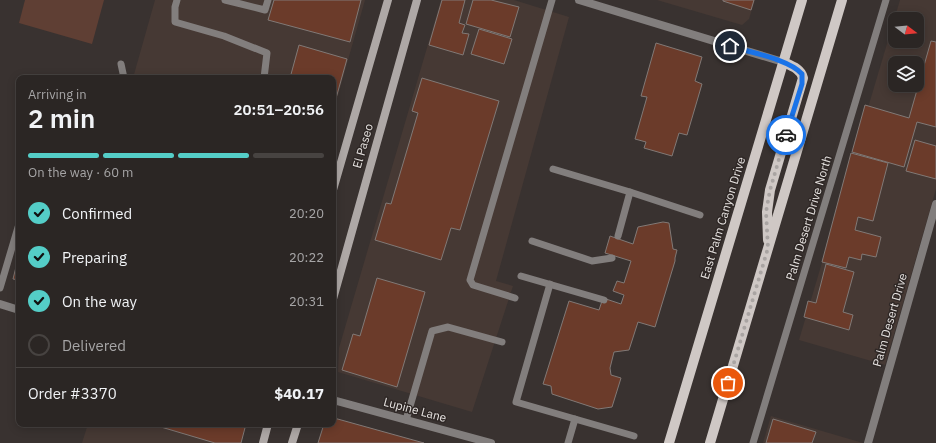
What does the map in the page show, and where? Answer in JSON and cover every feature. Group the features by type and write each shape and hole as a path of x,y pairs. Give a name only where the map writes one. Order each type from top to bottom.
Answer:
{"main road":[{"name":"East Palm Canyon Drive","path":"669,443 802,0"},
{"path":"710,443 842,0"},
{"path":"768,248 766,212 770,190 803,78 802,74 798,70 783,62"}],"street":[{"name":"El Paseo","path":"336,180 388,0"},
{"name":"El Paseo","path":"336,288 417,0"},
{"path":"579,0 783,62"},
{"name":"Palm Desert Drive","path":"868,443 936,204"},
{"path":"0,304 16,309"},
{"name":"Lupine Lane","path":"336,401 491,443"},
{"path":"263,443 267,427"},
{"path":"292,443 297,427"}],"lane":[{"path":"177,0 175,7 175,22 224,36 267,53 264,75"},
{"path":"225,0 265,10 268,0"},
{"path":"515,298 473,285 470,280 552,0"},
{"name":"Palm Desert Drive North","path":"754,443 886,0"},
{"path":"121,64 123,75"},
{"path":"553,169 700,214"},
{"path":"618,236 630,192"},
{"path":"0,288 16,234"},
{"path":"532,241 592,261 612,258"},
{"path":"521,276 604,300"},
{"path":"550,284 516,402 634,436"},
{"path":"406,420 432,331 448,327 502,342"},
{"path":"568,443 575,419"}],"shaded area":[{"path":"25,0 104,0 92,44 19,23"},
{"path":"155,0 365,0 336,102 336,75 134,75"},
{"path":"441,0 514,0 569,17 496,281 513,286 472,412 338,372 339,348"},
{"path":"657,0 755,0 749,19 742,25"},
{"path":"900,0 936,0 936,189 885,365 799,340 888,40 888,48 924,48 924,12 896,12"},
{"path":"771,416 863,443 763,443"},
{"path":"87,427 245,427 241,443 82,443"}],"building":[{"path":"274,0 361,0 350,42 268,20"},
{"path":"442,0 465,0 459,23 465,25 462,33 469,34 463,55 429,45"},
{"path":"473,0 491,0 519,7 510,37 466,24"},
{"path":"723,0 754,0 751,10"},
{"path":"479,29 512,39 504,64 471,54"},
{"path":"931,41 936,42 936,127 917,122 904,167 852,152 865,105 909,118 916,92 924,92 924,66"},
{"path":"656,43 702,57 695,81 702,84 687,135 679,133 672,156 644,148 646,142 635,139 647,97 641,96"},
{"path":"299,45 347,59 336,98 336,75 291,75"},
{"path":"422,78 499,101 460,230 451,228 441,260 375,240 386,203 391,204 418,113 412,111"},
{"path":"915,140 936,146 936,179 906,171"},
{"path":"851,153 888,163 873,221 858,217 855,230 881,237 876,257 862,254 861,260 849,257 846,268 822,262"},
{"path":"663,222 669,223 673,249 677,250 675,261 655,327 638,322 629,350 614,352 610,368 611,375 621,378 612,407 598,409 552,394 551,386 543,384 569,301 599,310 603,298 621,304 624,295 613,291 617,281 624,283 631,261 605,253 610,236 633,244 638,227"},
{"path":"826,264 854,272 843,312 853,315 849,330 804,317 808,301 816,303"},
{"path":"16,267 16,280 13,279"},
{"path":"377,278 425,292 397,387 342,370 353,334 360,336"},
{"path":"336,419 424,443 318,443 323,427 336,427"},
{"path":"773,419 816,432 812,443 766,443"},
{"path":"161,427 245,427 241,443 215,443"}],"way so far":[{"path":"728,383 768,248 766,212 770,190 786,135"}],"route":[{"path":"730,46 783,62 798,70 802,74 802,84 786,135"}]}
